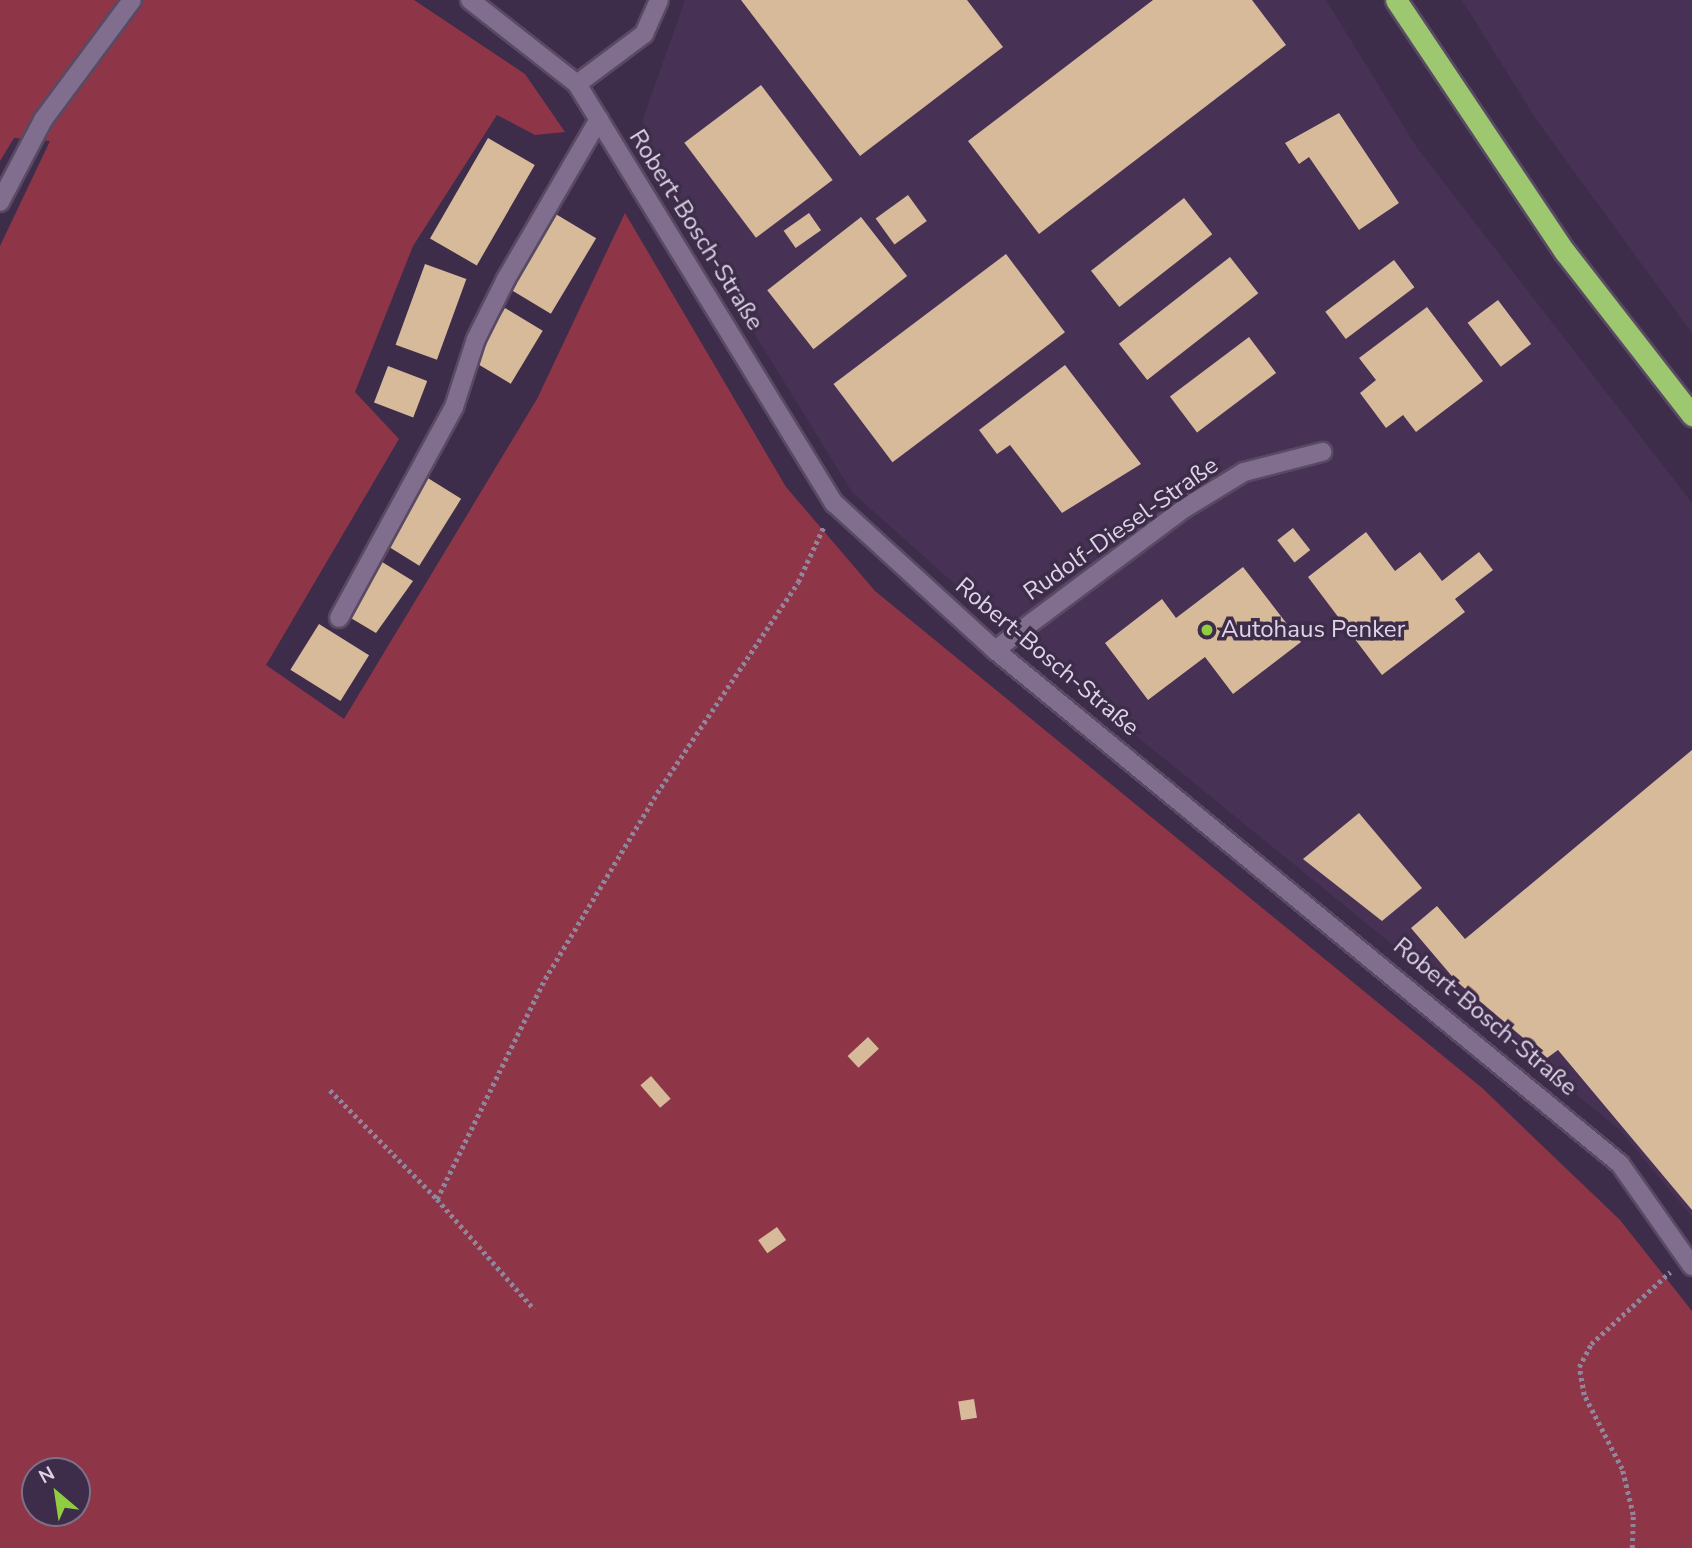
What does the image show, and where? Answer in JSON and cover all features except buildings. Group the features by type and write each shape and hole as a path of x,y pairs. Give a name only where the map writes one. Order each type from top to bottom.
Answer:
{"highway":[{"path":"1396,0 1566,253 1692,415"}],"street":[{"path":"0,202 43,120 132,0"},
{"name":"Robert-Bosch-Straße","path":"470,0 577,83 834,503 995,650 1620,1164 1689,1262"},
{"path":"577,83 644,34 659,0"},
{"path":"339,618 454,407 476,339 506,279 599,119"},
{"name":"Rudolf-Diesel-Straße","path":"995,650 1232,480 1322,452"}],"path":[{"path":"437,1199 545,979 657,793 798,582 834,503"},
{"path":"330,1090 437,1199 534,1309"},
{"path":"1632,1548 1633,1515 1622,1469 1584,1395 1579,1367 1591,1344 1689,1262"}],"shaded area":[{"path":"0,0 414,0 525,74 565,132 535,135 497,115 413,246 355,392 399,439 266,665 344,719 537,399 625,213 786,487 875,591 1481,1087 1620,1220 1692,1311 1692,1548 0,1548 0,246 50,141 14,138 0,161"},
{"path":"685,0 1326,0 1417,148 1692,503 1692,1217 1620,1130 1004,628 852,492 646,157 643,119"},
{"path":"1462,0 1692,0 1692,333 1538,122"}],"place":[{"name":"Autohaus Penker","path":"1207,630"}]}
